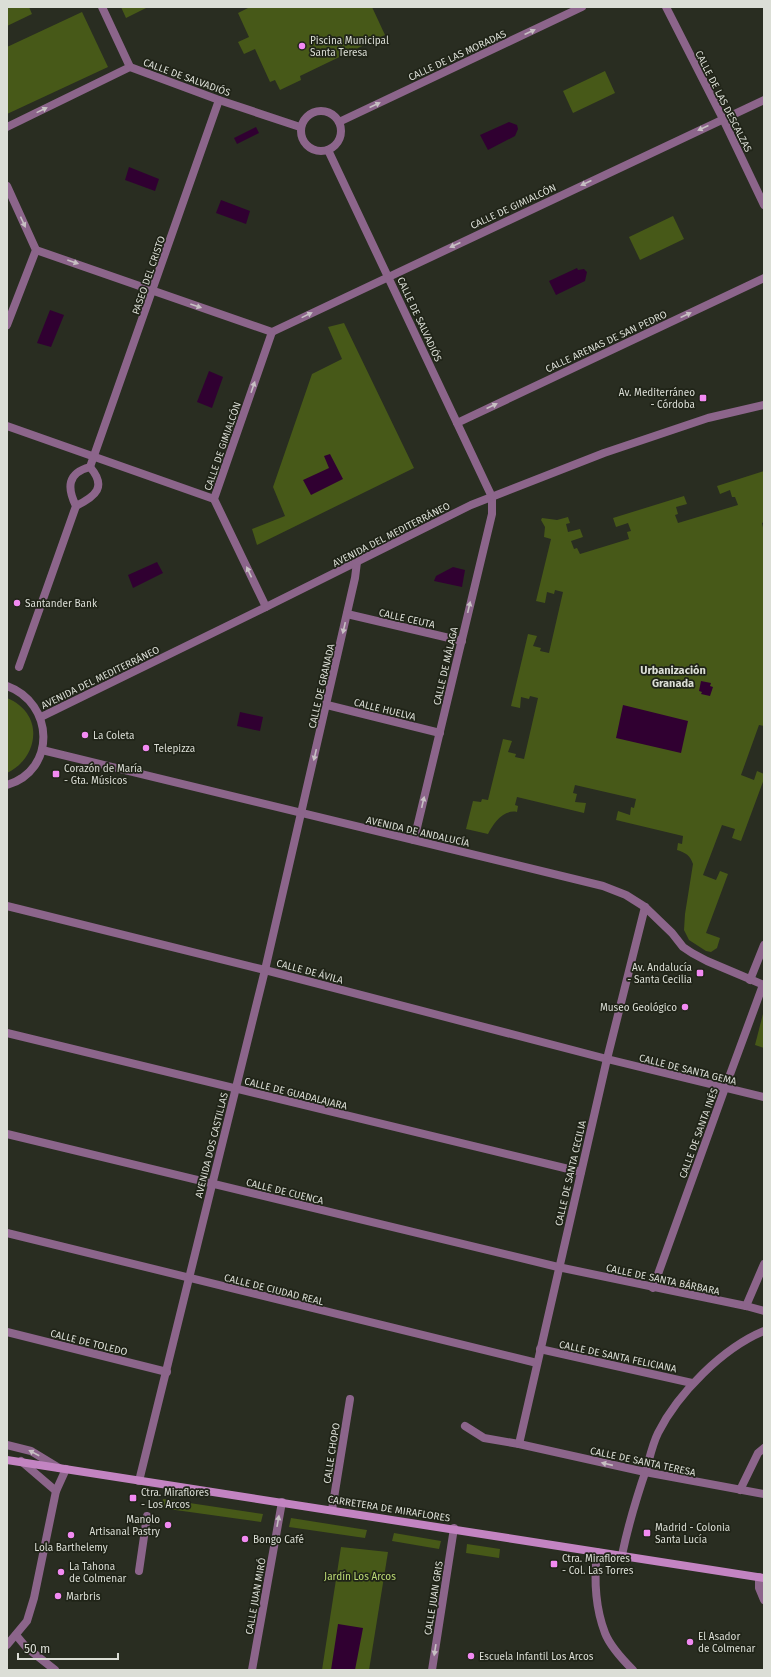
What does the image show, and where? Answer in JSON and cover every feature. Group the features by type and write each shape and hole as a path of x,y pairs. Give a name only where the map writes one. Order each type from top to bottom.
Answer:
{"main road":[{"name":"CARRETERA DE MIRAFLORES","path":"9,1460 454,1528 761,1578"}],"street":[{"name":"CALLE DE SALVADIÓS","path":"102,7 130,67 219,100 300,127"},
{"name":"CALLE DE LAS MORADAS","path":"339,122 582,7"},
{"name":"CALLE DE LAS DESCALZAS","path":"666,7 723,119 764,205"},
{"path":"7,127 130,67"},
{"name":"PASEO DEL CRISTO","path":"90,467 219,100"},
{"name":"CALLE DE GIMIALCÓN","path":"266,608 214,499 272,332 764,100"},
{"path":"316,110 324,110 331,113 339,122 341,131 340,138 336,144 328,150 316,150 309,147 304,142 300,127 303,120 316,110"},
{"name":"CALLE DE SALVADIÓS","path":"328,150 492,497"},
{"path":"7,186 36,250 7,325"},
{"path":"36,250 272,332"},
{"name":"CALLE ARENAS DE SAN PEDRO","path":"457,422 764,278"},
{"name":"AVENIDA DEL MEDITERRÁNEO","path":"40,717 266,608 471,505 604,453 708,418 764,405"},
{"path":"7,426 214,499"},
{"path":"19,666 76,506 95,494 98,486 98,476 90,467 83,469 74,476 69,485 70,495 76,506"},
{"name":"CALLE DE MÁLAGA","path":"414,840 492,514 492,497"},
{"name":"CALLE DE GRANADA","path":"302,813 355,578 356,562"},
{"name":"CALLE CEUTA","path":"347,614 462,641"},
{"path":"7,686 28,698 40,717 44,733 42,750 28,774 20,780 7,785"},
{"name":"CALLE HUELVA","path":"326,705 440,733"},
{"name":"AVENIDA DE ANDALUCÍA","path":"42,750 603,886 626,896 645,907 672,933 683,947 692,953 707,961 764,985"},
{"name":"AVENIDA DOS CASTILLAS","path":"139,1481 190,1278 302,813"},
{"name":"CALLE DE ÁVILA","path":"7,906 265,970 607,1059"},
{"name":"CALLE DE SANTA CECILIA","path":"519,1444 607,1059 645,907"},
{"path":"750,980 764,946"},
{"name":"CALLE DE SANTA INÉS","path":"653,1288 764,985"},
{"name":"CALLE DE GUADALAJARA","path":"7,1034 581,1172"},
{"name":"CALLE DE SANTA GEMA","path":"607,1059 764,1097"},
{"name":"CALLE DE CUENCA","path":"7,1134 558,1268"},
{"name":"CALLE DE CIUDAD REAL","path":"7,1233 537,1363"},
{"path":"746,1306 764,1264"},
{"name":"CALLE DE SANTA BÁRBARA","path":"558,1268 746,1306 764,1311"},
{"path":"622,1555 645,1472 658,1433 675,1405 692,1383 717,1361 752,1336 764,1331"},
{"name":"CALLE DE TOLEDO","path":"7,1332 167,1372"},
{"name":"CALLE DE SANTA FELICIANA","path":"540,1349 692,1383"},
{"name":"CALLE CHOPO","path":"332,1510 350,1399"},
{"name":"CALLE DE SANTA TERESA","path":"465,1426 484,1438 519,1444 645,1472 764,1494"},
{"path":"7,1444 30,1450 62,1468 63,1478 56,1491 34,1598 27,1621 7,1645"},
{"path":"740,1490 758,1453 764,1448"},
{"path":"21,1462 56,1491"},
{"name":"CALLE JUAN MIRÓ","path":"252,1670 282,1502"},
{"path":"139,1571 147,1516"},
{"name":"CALLE JUAN GRIS","path":"432,1670 454,1528"},
{"path":"597,1552 595,1575 599,1611 605,1634 632,1670"},
{"path":"761,1578 759,1588 764,1600"},
{"path":"16,1635 26,1647 55,1670"}],"green space":[{"path":"7,7 29,7 32,14 7,26"},
{"path":"121,7 148,7 126,18"},
{"name":"Piscina Municipal Santa Teresa","path":"250,7 372,7 385,35 300,76 301,80 280,90 275,80 270,82 255,49 244,54 238,42 249,37 238,13"},
{"path":"82,12 108,67 7,114 7,47"},
{"path":"605,71 615,93 573,113 563,91"},
{"path":"673,216 684,239 640,260 629,237"},
{"path":"344,323 414,468 257,545 252,529 285,516 273,487 312,374 342,359 328,327"},
{"path":"764,471 764,522 762,523 764,532 764,726 759,725 741,775 754,780 757,771 764,774 764,779 741,841 732,838 735,829 722,825 703,875 716,880 720,871 728,874 706,933 720,938 717,948 711,952 706,951 689,940 684,930 693,864 687,855 677,850 678,843 682,844 683,836 616,820 618,811 630,815 631,807 634,808 636,799 575,785 573,793 577,794 575,802 586,803 584,813 517,797 515,805 518,806 517,812 507,813 499,818 488,834 466,829 473,801 481,802 482,799 488,800 503,739 512,741 508,752 516,754 515,757 524,759 538,698 530,696 529,699 521,697 520,708 511,706 528,634 537,636 533,646 541,648 540,651 549,653 563,592 555,590 554,594 547,592 545,603 536,601 551,539 544,537 545,527 541,520 542,518 557,520 568,517 570,523 566,524 568,532 580,529 583,537 571,541 574,549 577,548 580,554 629,539 627,532 631,531 628,523 616,527 613,518 684,496 687,504 676,507 678,514 675,515 678,523 738,505 735,497 732,497 730,490 720,494 717,486"},
{"path":"7,698 19,705 27,714 32,724 33,735 31,746 26,757 18,766 7,773"},
{"path":"764,1010 764,1048 755,1045"},
{"path":"163,1499 263,1514 261,1522 161,1508"},
{"path":"291,1518 367,1530 365,1538 289,1527"},
{"path":"394,1533 441,1541 439,1549 392,1541"},
{"path":"467,1544 500,1549 499,1558 466,1553"},
{"name":"Jardín Los Arcos","path":"341,1547 388,1552 369,1670 322,1670"}],"shaded area":[{"path":"509,122 517,125 518,129 515,136 488,150 480,135"},
{"path":"256,127 259,133 237,144 234,138"},
{"path":"129,167 159,179 155,191 125,180"},
{"path":"221,200 250,211 246,224 216,213"},
{"path":"577,268 578,270 584,269 587,272 585,281 556,295 549,281"},
{"path":"50,310 64,315 51,347 37,343"},
{"path":"209,371 223,377 212,408 197,402"},
{"path":"330,454 343,479 311,495 303,480 329,468 324,456"},
{"path":"157,562 163,573 133,588 128,575"},
{"path":"453,567 465,570 462,587 434,581 436,576"},
{"path":"701,681 711,683 710,686 713,687 710,696 701,694 702,692 699,691"},
{"path":"623,705 688,721 681,753 616,738"},
{"path":"240,712 263,717 260,731 237,726"},
{"path":"338,1624 363,1628 355,1670 331,1670"}],"place":[{"name":"Piscina Municipal Santa Teresa","path":"302,46"},
{"name":"Av. Mediterráneo - Córdoba","path":"703,398"},
{"name":"Santander Bank","path":"17,603"},
{"name":"La Coleta","path":"85,735"},
{"name":"Telepizza","path":"146,748"},
{"name":"Corazón de María - Gta. Músicos","path":"56,774"},
{"name":"Av. Andalucía - Santa Cecilia","path":"700,973"},
{"name":"Museo Geológico","path":"685,1007"},
{"name":"Ctra. Miraflores - Los Arcos","path":"133,1498"},
{"name":"Manolo Artisanal Pastry","path":"168,1525"},
{"name":"Madrid - Colonia Santa Lucía","path":"647,1533"},
{"name":"Lola Barthelemy","path":"71,1535"},
{"name":"Bongo Café","path":"245,1539"},
{"name":"Ctra. Miraflores - Col. Las Torres","path":"554,1564"},
{"name":"La Tahona de Colmenar","path":"61,1572"},
{"name":"Marbris","path":"58,1596"},
{"name":"El Asador de Colmenar","path":"690,1642"},
{"name":"Escuela Infantil Los Arcos","path":"471,1656"}],"district":[{"name":"Urbanización Granada","path":"673,676"}]}
